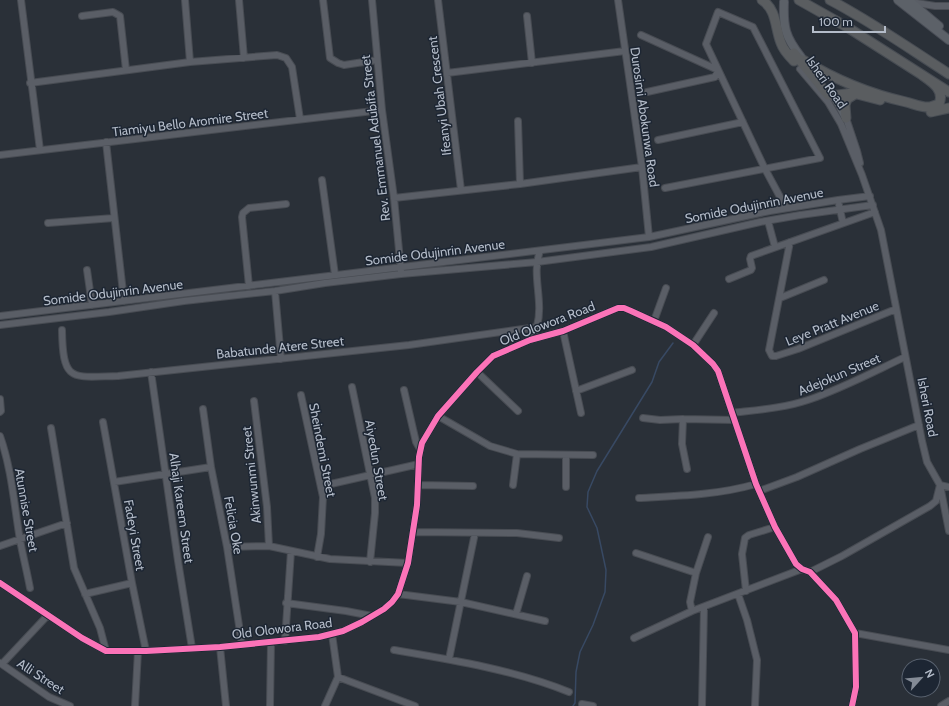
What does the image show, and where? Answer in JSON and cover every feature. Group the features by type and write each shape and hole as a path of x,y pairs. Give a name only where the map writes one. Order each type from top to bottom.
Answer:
{"highway":[{"path":"762,0 767,3 773,12 781,44 800,69"},
{"path":"830,0 886,32 949,74"},
{"path":"802,2 847,26 949,92"},
{"path":"794,53 828,95 853,93 920,112 932,112 949,108"},
{"path":"803,60 831,75 883,96 922,106 931,107 939,104 941,94 939,90 922,75"},
{"path":"846,118 845,105 847,99 857,94"}],"main road":[{"path":"898,0 949,40"},
{"name":"Isheri Road","path":"785,1 780,15 781,26 784,37 794,53 800,69"},
{"name":"Isheri Road","path":"785,1 784,28 793,47 832,95 846,118"},
{"path":"909,1 949,34"}],"street":[{"path":"21,0 30,83 40,150"},
{"path":"185,0 190,62"},
{"path":"239,0 244,58"},
{"path":"323,0 330,58 338,64 377,60"},
{"name":"Rev. Emmanuel Adubifa Street","path":"372,0 382,110 394,198 401,271"},
{"name":"Ifeanyi Ubah Crescent","path":"438,0 461,190"},
{"name":"Durosimi Abokunwa Road","path":"618,0 642,168 649,238"},
{"path":"909,1 935,6 949,6"},
{"path":"82,16 113,12 120,16 126,70"},
{"path":"665,188 765,169 820,158 753,27 718,12 706,44 765,169 786,208"},
{"path":"527,16 532,63"},
{"path":"641,35 718,70"},
{"path":"447,73 625,51"},
{"path":"30,83 190,62 277,55 286,58 294,74 300,120"},
{"name":"Isheri Road","path":"800,69 828,102 841,124 873,205 881,230 927,462 940,484 949,531"},
{"path":"647,92 714,77 718,70"},
{"name":"Tiamiyu Bello Aromire Street","path":"0,155 382,110"},
{"name":"Isheri Road","path":"846,118 857,151 862,175"},
{"path":"518,121 520,184"},
{"path":"658,140 743,122"},
{"path":"106,142 124,301"},
{"path":"394,198 520,184 642,168"},
{"path":"322,180 335,275"},
{"name":"Somide Odujinrin Avenue","path":"0,316 335,275 401,271 540,250 649,238 786,208 870,196"},
{"path":"838,200 843,223"},
{"path":"249,286 242,217 243,213 249,208 286,204"},
{"path":"0,325 109,312 184,301 276,291 401,271 537,262 651,247 768,221 873,205"},
{"path":"729,279 751,270 751,256 875,212"},
{"path":"48,223 114,218"},
{"path":"768,221 775,247"},
{"path":"668,234 670,243"},
{"name":"Leye Pratt Avenue","path":"790,242 769,350 772,356 798,350 896,309"},
{"path":"530,340 537,327 538,319 539,294 537,262 540,250"},
{"path":"87,270 92,305"},
{"path":"780,298 824,280"},
{"path":"654,321 666,288"},
{"path":"276,291 281,359"},
{"name":"Old Olowora Road","path":"0,582 48,616 82,638 106,651 146,651 242,645 332,634 351,628 392,602 398,594 408,563 413,532 419,485 420,449 438,416 493,356 530,340 563,331 618,308 624,308 666,327 693,345 718,371 756,484 775,527 793,559 802,569"},
{"path":"693,345 714,313"},
{"name":"Babatunde Atere Street","path":"62,330 64,358 67,368 74,375 81,377 111,376 409,345 537,327"},
{"path":"563,331 581,413"},
{"name":"Adejokun Street","path":"732,413 807,401 905,357"},
{"path":"576,391 632,370"},
{"name":"Alhaji Kareem Street","path":"151,372 192,648"},
{"path":"477,372 518,411"},
{"name":"Aiyedun Street","path":"352,387 375,498 370,562"},
{"path":"404,390 416,442 420,449"},
{"name":"Sheindemi Street","path":"301,395 322,486 324,509 317,557"},
{"path":"0,399 1,411"},
{"name":"Akinwunmi Street","path":"254,401 267,507 270,546"},
{"name":"Felicia Oke","path":"203,409 242,645"},
{"path":"438,416 490,446 517,454 566,456 593,455"},
{"path":"643,418 660,420 734,420"},
{"path":"682,419 682,444 687,468"},
{"name":"Fadeyi Street","path":"103,422 132,583 146,651"},
{"path":"759,491 797,478 854,451 919,426"},
{"path":"51,428 74,568 100,628 106,651"},
{"name":"Atunnise Street","path":"0,436 11,479 20,539 30,588"},
{"path":"513,485 517,454"},
{"path":"566,456 566,487"},
{"path":"322,486 419,464"},
{"path":"114,482 212,467"},
{"path":"639,498 718,492 756,484"},
{"path":"810,572 842,556 930,506 936,501 940,484 949,488"},
{"path":"419,485 473,486"},
{"path":"0,546 67,523"},
{"path":"746,591 742,554 745,538 749,535 775,527"},
{"path":"413,532 530,534 560,538"},
{"path":"449,659 475,533"},
{"path":"692,611 690,602 696,573 708,537"},
{"path":"227,547 270,546 330,559 408,563"},
{"path":"285,640 290,551"},
{"path":"636,553 696,573"},
{"path":"634,638 692,611 802,569 810,572 836,600 855,633 856,687 852,706"},
{"path":"516,614 527,576"},
{"path":"85,594 132,583"},
{"path":"398,594 461,602 544,620"},
{"path":"738,594 747,620 757,660 755,706"},
{"path":"286,603 372,616"},
{"path":"702,706 704,607"},
{"path":"1,664 48,616"},
{"path":"855,633 949,650"},
{"path":"325,706 338,677 332,634"},
{"path":"270,706 271,642"},
{"path":"220,646 226,706"},
{"path":"394,650 449,659 533,679 569,692"},
{"path":"135,706 138,651"},
{"name":"Alli Street","path":"1,664 48,697 70,706"},
{"path":"338,677 414,706"},
{"path":"941,706 949,701"},
{"path":"582,704 593,706"}],"waterway":[{"path":"573,706 575,703 576,672 580,652 593,625 605,592 606,570 597,528 587,507 588,492 597,471 652,382 659,362 673,343"}],"cycle path":[{"path":"0,583 82,638 106,651 146,651 220,647 319,637 343,631 384,609 398,594 408,563 417,505 419,457 422,443 438,416 493,356 530,340 563,331 618,308 624,308 666,327 693,345 713,364 718,371 756,484 775,527 796,564 802,569 810,572 836,600 855,633 856,687 852,706"}]}
